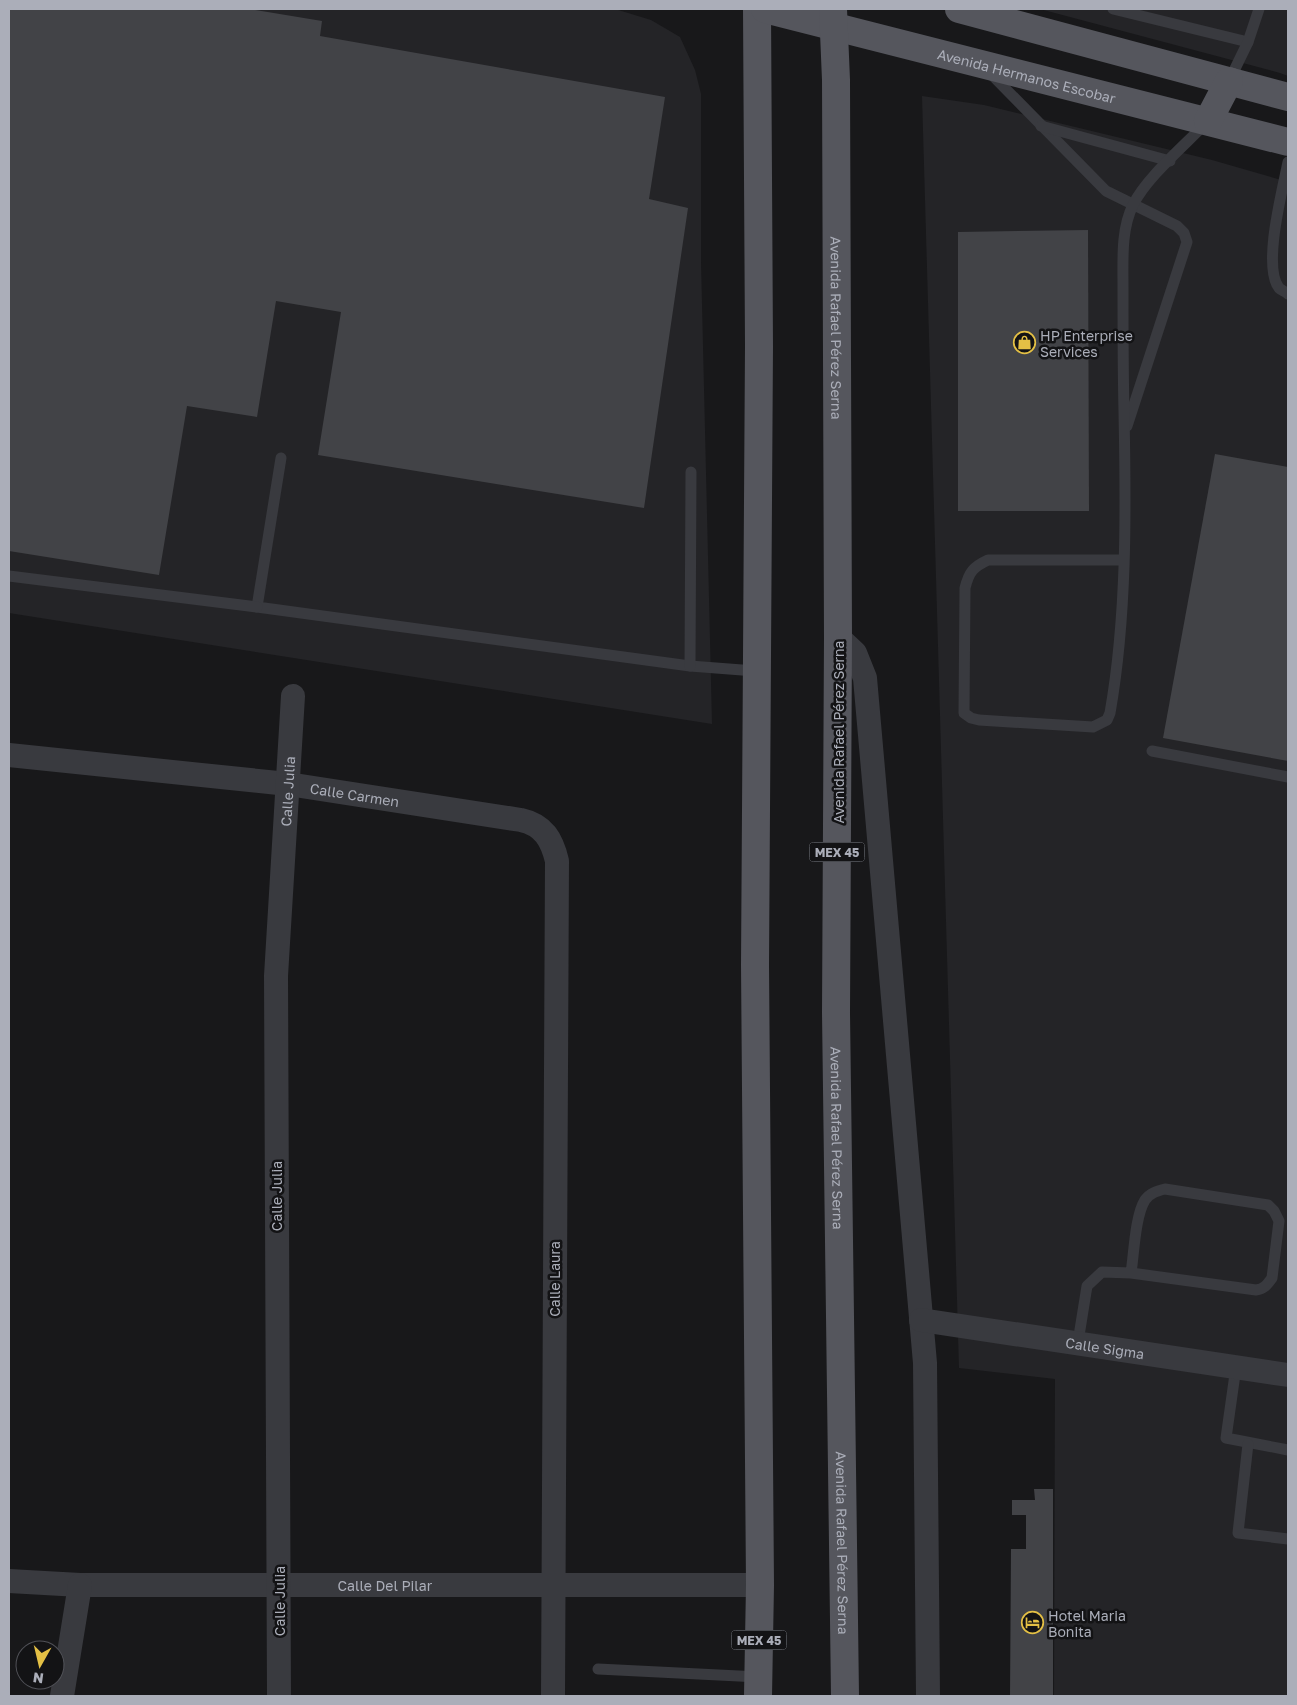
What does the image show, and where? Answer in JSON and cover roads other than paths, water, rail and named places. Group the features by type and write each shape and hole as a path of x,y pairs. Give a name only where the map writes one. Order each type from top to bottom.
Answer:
{"main road":[{"name":"MEX 45","path":"757,9 759,356 755,671 755,964 760,1585 759,1687"},
{"name":"Avenida Hermanos Escobar","path":"765,9 833,17 979,62 1288,142"},
{"path":"959,9 1288,98"},
{"name":"Avenida Rafael Pérez Serna","path":"833,17 836,80 838,637 836,1013 845,1696"},
{"path":"1208,121 1229,81"}],"street":[{"path":"838,637 855,653 865,678 925,1363 928,1696"},
{"name":"Calle Julia","path":"279,1696 276,976 293,696"},
{"name":"Calle Carmen","path":"9,755 288,784 529,822 547,834 552,842 557,861"},
{"name":"Calle Laura","path":"553,1696 557,861"},
{"name":"Calle Sigma","path":"921,1320 1078,1342 1288,1375"},
{"name":"Calle Del Pilar","path":"9,1581 80,1585 760,1585"},
{"path":"62,1696 80,1585"}],"lane":[{"path":"1113,9 1248,42"},
{"path":"1229,81 1248,42 1259,9"},
{"path":"979,62 1106,191 1177,226 1184,233 1187,242 1124,435"},
{"path":"1122,560 988,560 974,567 968,574 964,588 964,713 971,718 980,720 1093,727 1107,720 1119,663 1122,560 1124,435 1124,248 1126,223 1132,205 1142,189 1208,121"},
{"path":"1041,126 1170,161"},
{"path":"1288,162 1272,248 1273,267 1278,287 1288,294"},
{"path":"257,607 281,458"},
{"path":"690,666 691,472"},
{"path":"9,576 257,607 690,666 755,671"},
{"path":"1152,751 1288,777"},
{"path":"1078,1342 1087,1286 1102,1272 1131,1273 1256,1290 1262,1289 1272,1278 1279,1221 1274,1211 1268,1205 1164,1188 1154,1192 1145,1201 1140,1216 1131,1273"},
{"path":"1236,1367 1226,1438 1248,1444 1288,1450"},
{"path":"1248,1444 1238,1533 1288,1539"},
{"path":"598,1669 759,1687"}],"place":[{"name":"HP Enterprise Services","path":"1024,343"},
{"name":"Hotel Maria Bonita","path":"1032,1623"}]}
